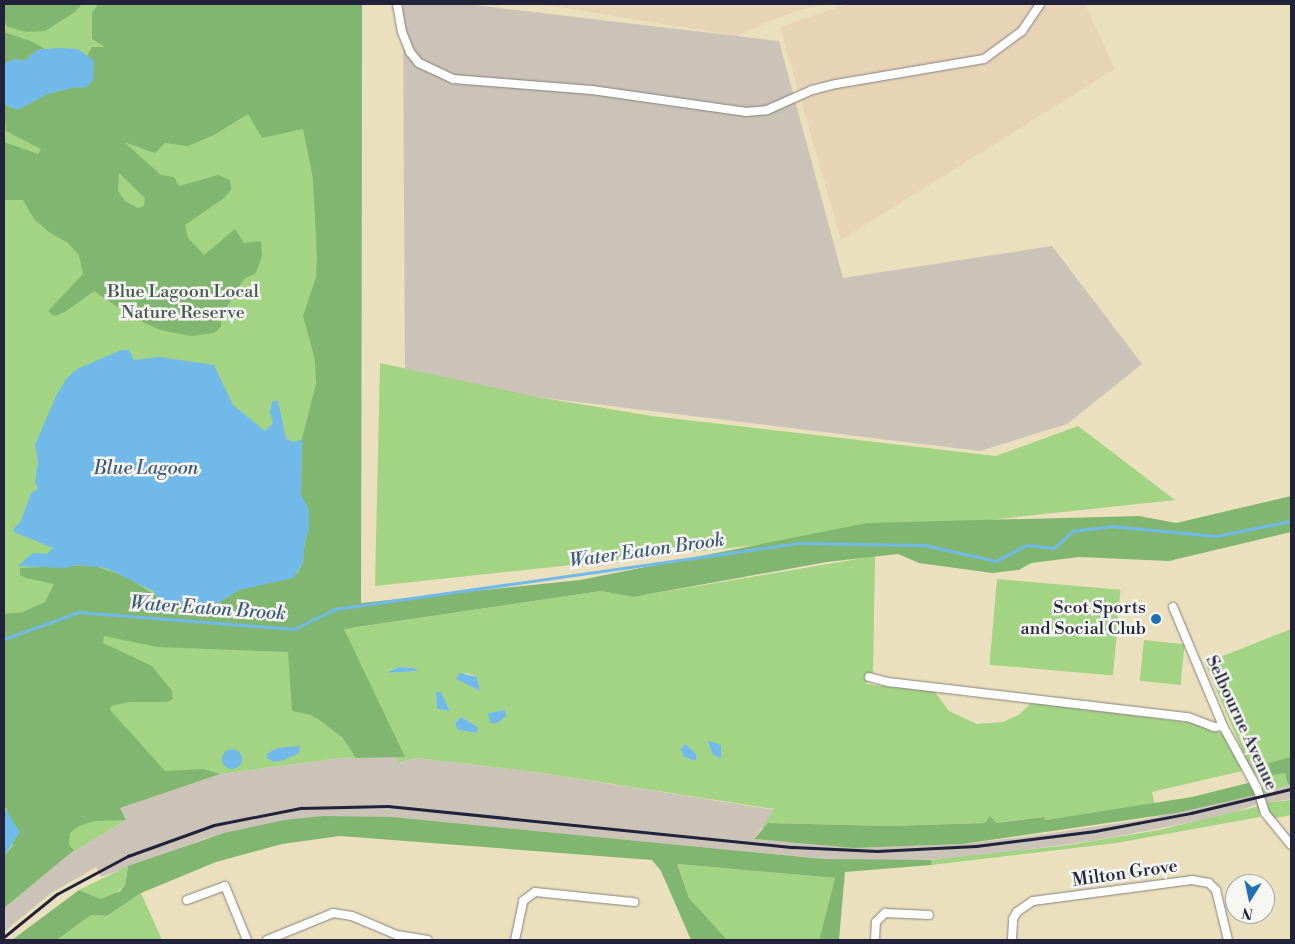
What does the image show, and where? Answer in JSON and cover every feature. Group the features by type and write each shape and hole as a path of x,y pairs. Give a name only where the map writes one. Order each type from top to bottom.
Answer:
{"street":[{"path":"397,4 402,32 410,52 419,63 434,72 454,79 592,90 746,112 767,110 812,90 836,84 984,59 1022,31 1040,4"},
{"name":"Selbourne Avenue","path":"1173,607 1223,726 1256,784 1265,813 1291,845"},
{"path":"869,677 888,682 1179,716 1214,727 1223,726"},
{"name":"Milton Grove","path":"1012,940 1013,919 1017,912 1033,901 1192,880 1209,883 1216,890 1228,940"},
{"path":"187,900 226,886 243,939"},
{"path":"515,940 523,901 535,892 634,902"},
{"path":"267,940 333,913 352,916 397,936 428,940"},
{"path":"874,940 876,922 885,913 929,915"}],"shaded area":[{"path":"403,4 466,4 779,41 843,278 1052,246 1142,364 1067,424 980,451 405,381"},
{"path":"541,4 823,4 790,13 736,36"},
{"path":"848,4 1085,4 1115,69 841,240 780,27"},
{"path":"397,757 398,762 417,758 536,772 775,810 754,839 853,848 962,844 1031,836 1141,820 1256,795 1258,804 1220,817 1098,840 968,858 893,861 824,859 393,817 303,818 207,838 101,877 96,867 50,894 4,932 4,908 65,857 126,820 120,808 220,774 340,758"},
{"path":"1291,784 1291,799 1264,803 1262,793"}],"green space":[{"name":"Blue Lagoon Local Nature Reserve","path":"4,4 362,4 361,603 352,628 601,591 633,597 875,556 873,673 866,684 935,692 949,711 977,724 1003,722 1020,714 1031,703 1193,723 1223,734 1242,771 1152,792 1155,804 1046,820 1044,817 997,823 990,816 985,823 889,826 768,823 765,828 762,828 774,809 536,772 417,758 398,762 397,757 340,758 220,774 120,808 126,820 65,857 4,908","holes":["399,667 414,668 418,671 386,673","466,673 477,677 480,691 458,680 458,675","436,692 441,692 450,711 437,709","505,710 507,715 498,723 490,723 489,713","461,717 478,727 477,733 459,730 455,723","707,741 721,745 721,759 714,755","686,744 696,754 697,761 684,757 680,749"]},
{"path":"4,4 82,4 75,12 45,31 26,32 8,27 4,21"},
{"path":"98,4 362,4 361,603 580,580 867,523 1139,516 1176,523 1291,496 1291,532 1169,561 1079,557 1031,563 1019,570 992,573 919,563 898,554 827,562 633,597 601,591 344,629 405,757 356,758 343,738 321,721 311,715 292,711 288,652 157,647 104,636 103,643 152,666 172,691 173,699 167,702 129,702 111,706 110,710 165,771 203,769 220,774 120,808 126,820 95,821 79,826 70,833 69,845 74,850 4,908 4,856 13,846 7,809 4,807 4,614 23,612 45,602 54,584 26,578 20,575 20,568 92,565 127,577 172,606 194,607 218,603 239,590 297,574 303,563 305,540 309,530 301,495 302,439 316,384 315,360 303,316 316,277 317,258 313,179 303,129 262,138 248,114 214,135 188,146 165,143 155,153 124,142 161,175 174,177 179,186 218,175 230,180 231,190 224,198 185,225 188,238 204,255 235,229 244,243 261,241 262,256 256,273 244,279 221,317 221,327 214,333 191,336 160,330 132,317 94,291 65,312 54,316 48,311 83,274 79,255 68,243 49,232 34,219 23,200 4,200 4,142 38,154 41,149 6,131 4,104 17,110 48,94 71,88 87,87 94,61 87,56 92,47 105,47 92,39 92,13","holes":["119,173 145,198 144,206 138,208 125,201 118,191"]},
{"path":"4,32 33,42 45,49 37,50 24,61 14,59 4,64"},
{"path":"380,363 537,397 652,416 996,456 1078,426 1175,500 375,586"},
{"path":"997,579 1121,590 1113,675 990,665"},
{"path":"1291,629 1291,757 1268,763 1285,773 1288,785 1262,793 1262,783 1249,766 1205,663"},
{"path":"1144,640 1185,644 1180,685 1140,681"},
{"path":"1291,757 1291,784 1288,785 1285,773 1272,775 1268,763"},
{"path":"1248,783 1256,795 1176,813 962,844 853,848 754,839 768,823 889,826 985,823 990,816 997,823 1044,817 1046,820 1192,797"},
{"path":"1291,800 1291,815 1276,818 1272,818 1264,803"},
{"path":"1258,804 1260,817 1116,843 931,865 931,860 1069,845 1159,830 1256,807"},
{"path":"323,816 393,817 824,859 931,860 931,865 845,872 839,940 819,940 835,878 677,864 689,898 727,940 691,940 661,871 652,860 340,836 282,844 216,862 141,893 107,916 91,915 57,940 12,940 79,890 101,899 120,891 125,885 128,866 224,833 284,820"},
{"path":"677,864 835,878 819,940 724,939 689,898"},
{"path":"128,866 125,885 111,897 101,899 79,890"},
{"path":"141,893 162,940 57,940 91,915 107,916"}],"water":[{"path":"57,48 78,49 94,61 93,80 87,87 71,88 48,94 17,110 4,104 4,64 14,59 24,61 37,50"},
{"name":"Blue Lagoon","path":"121,350 129,350 134,360 159,357 214,365 233,405 265,431 273,423 270,413 272,401 278,401 286,439 294,442 302,439 301,495 309,509 309,530 305,540 303,563 293,578 239,590 218,603 172,606 161,601 153,591 106,568 78,565 65,568 18,566 33,553 47,554 53,548 14,532 14,528 20,523 31,493 38,489 35,482 38,461 35,445 57,394 67,378 77,369"},
{"path":"399,667 414,668 418,671 386,673"},
{"path":"460,673 477,677 480,691 458,680 456,678"},
{"path":"436,692 441,692 450,711 437,709"},
{"path":"505,710 507,715 498,723 490,723 488,713"},
{"path":"461,717 478,727 477,733 458,730 455,723"},
{"path":"707,740 721,745 721,759 713,755"},
{"path":"686,744 696,754 697,761 684,757 680,749"},
{"path":"300,746 299,753 284,760 274,762 267,758 267,754 277,748"},
{"path":"232,749 239,752 242,759 239,766 232,769 225,766 222,759 225,752"},
{"path":"4,807 20,832 4,856"}],"waterway":[{"name":"Water Eaton Brook","path":"4,639 79,612 294,629 335,609 797,543 924,545 996,561 1026,545 1054,548 1073,531 1111,526 1216,536 1291,521"}],"railway":[{"path":"4,937 57,894 128,856 214,825 301,808 388,806 793,847 877,851 976,846 1095,831 1191,813 1291,789"}],"place":[{"name":"Scot Sports and Social Club","path":"1156,619"}]}
